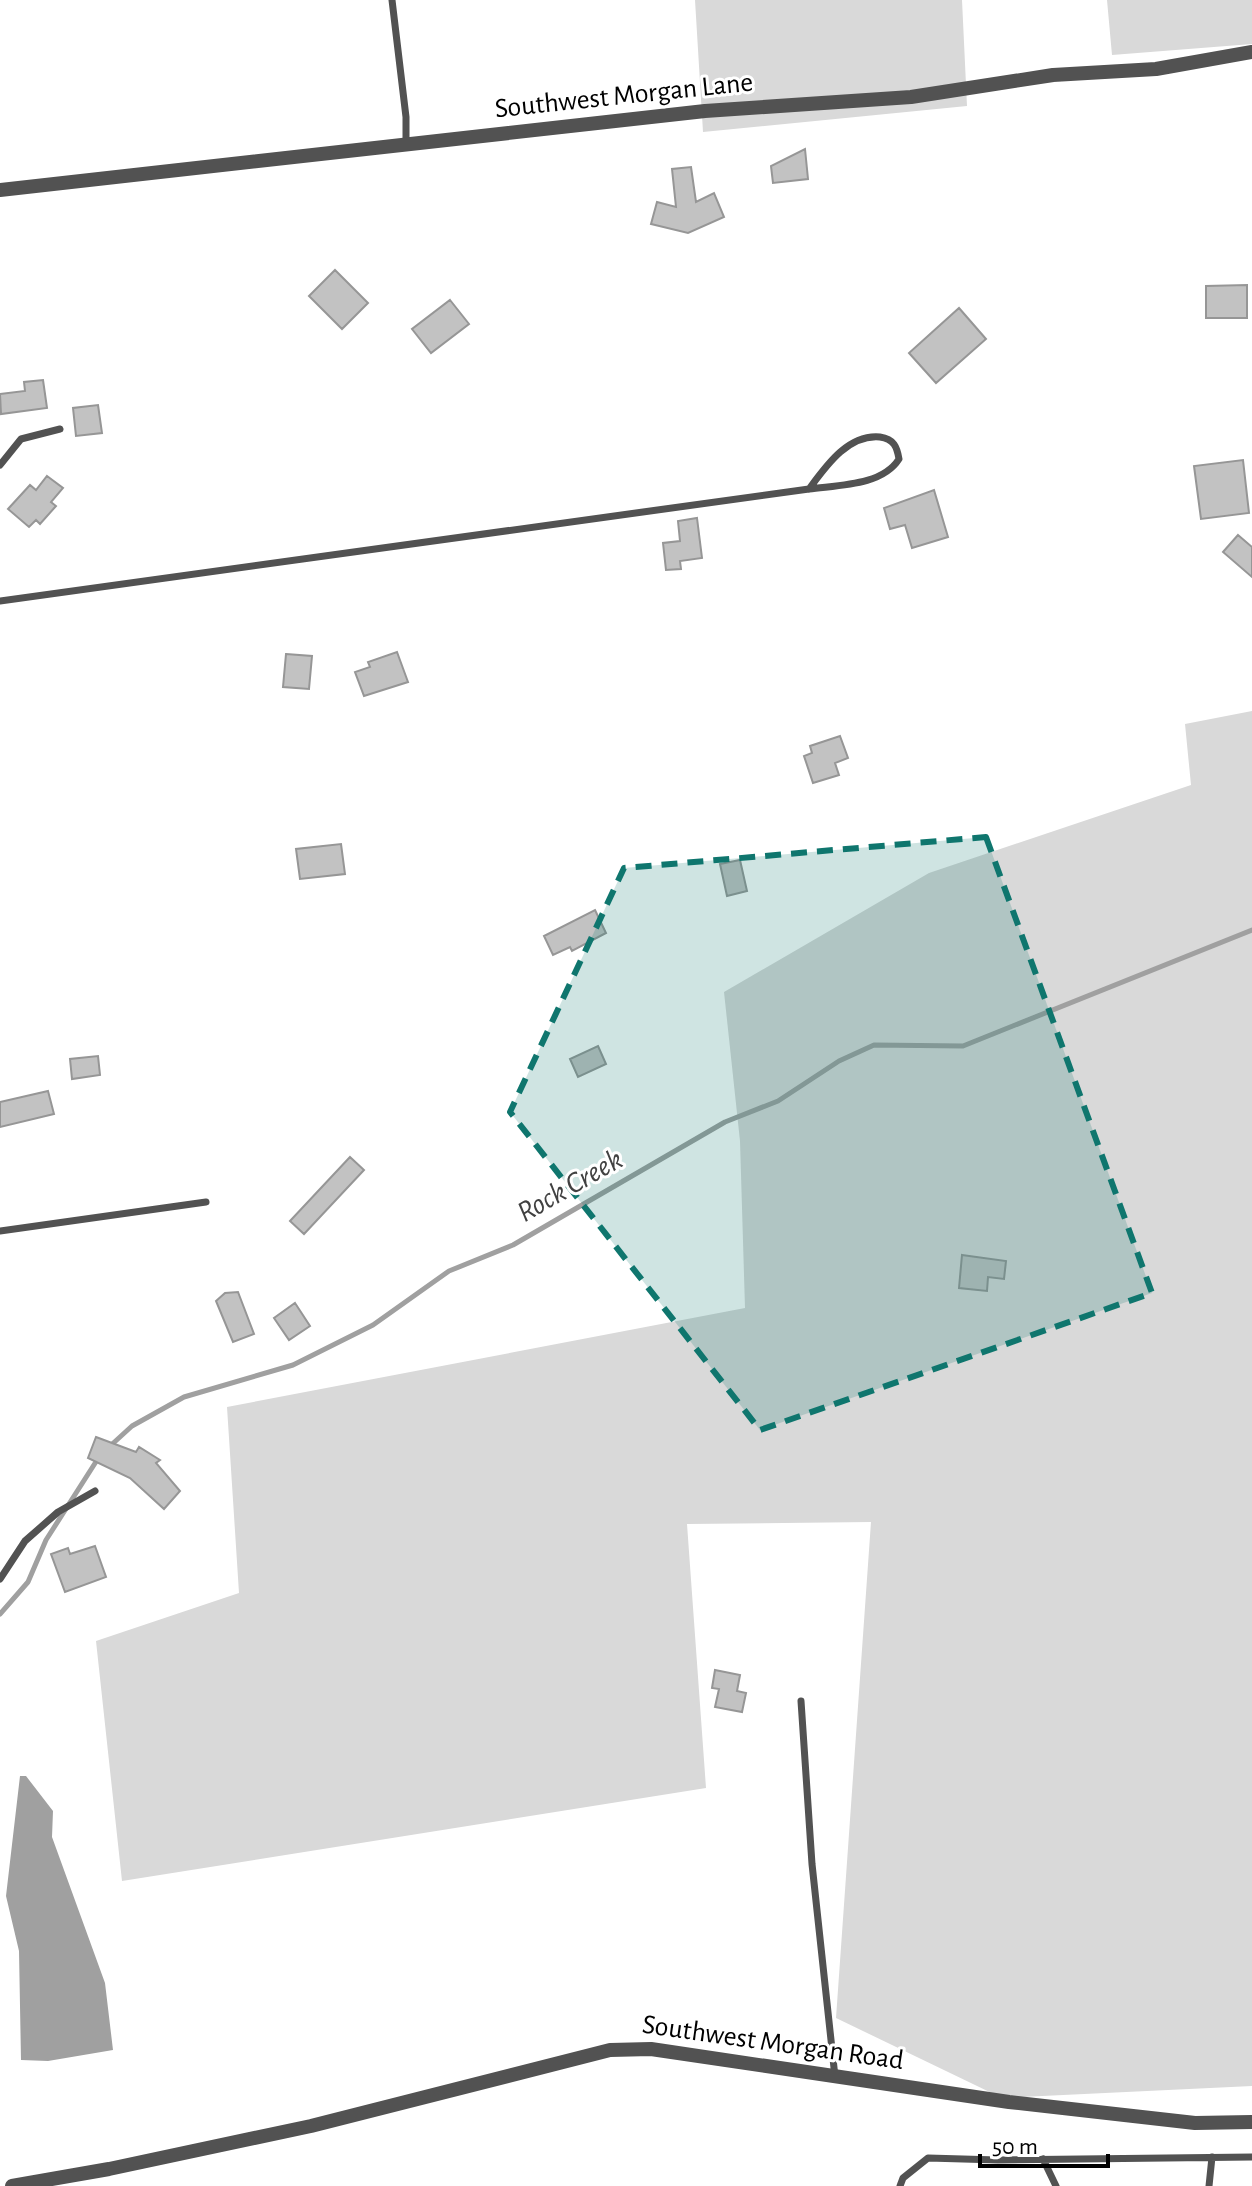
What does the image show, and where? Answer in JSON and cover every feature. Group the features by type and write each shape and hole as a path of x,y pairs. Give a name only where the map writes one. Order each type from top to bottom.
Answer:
{"street":[{"name":"Southwest Morgan Lane","path":"0,190 705,111 911,97 1053,75 1156,69 1252,52"},
{"name":"Southwest Morgan Road","path":"12,2186 109,2169 311,2126 610,2050 651,2049 1009,2102 1195,2123 1252,2122"}],"lane":[{"path":"392,0 406,117 406,145"},
{"path":"0,465 21,439 60,429"},
{"path":"0,601 809,489 880,476 894,468 899,459 897,447 887,438 858,440 824,468 809,489"},
{"path":"0,1231 206,1202"},
{"path":"0,1579 25,1541 58,1512 95,1491"},
{"path":"801,1701 812,1864 835,2077"},
{"path":"1209,2186 1212,2157"},
{"path":"900,2186 903,2178 928,2158 1252,2157"},
{"path":"1043,2159 1056,2186"}],"highlighted area":[{"path":"986,837 1152,1293 760,1430 510,1112 624,868"}],"shaded area":[{"path":"695,0 962,0 967,106 703,132"},
{"path":"1107,0 1252,0 1252,44 1112,55"},
{"path":"1252,711 1252,2086 1002,2098 836,2018 871,1522 687,1524 706,1788 122,1881 96,1641 239,1593 227,1407 745,1308 740,1141 724,992 929,873 1191,785 1185,724"},
{"path":"20,1776 26,1776 53,1811 52,1837 105,1983 113,2050 48,2061 21,2060 19,1951 6,1896"}],"building":[{"path":"805,149 808,179 773,183 771,166"},
{"path":"691,167 696,202 714,193 724,217 688,233 651,224 657,202 676,207 672,169"},
{"path":"335,270 368,303 342,329 309,296"},
{"path":"1247,285 1247,318 1206,318 1206,286"},
{"path":"450,300 469,324 431,353 412,329"},
{"path":"959,308 986,339 936,383 909,353"},
{"path":"43,380 47,408 1,414 0,394 25,391 24,382"},
{"path":"98,405 102,433 76,436 73,408"},
{"path":"1243,460 1249,513 1201,519 1194,466"},
{"path":"47,476 63,488 51,502 56,506 40,524 36,520 29,527 8,509 30,485 36,490"},
{"path":"934,490 948,537 912,548 905,525 890,529 884,508"},
{"path":"697,518 702,558 680,561 681,569 666,570 663,543 680,541 678,521"},
{"path":"1238,535 1252,547 1252,577 1223,552"},
{"path":"397,652 408,682 364,696 355,672 370,667 368,662"},
{"path":"286,654 312,656 309,689 283,687"},
{"path":"840,736 848,758 835,763 839,775 813,783 804,756 812,753 810,746"},
{"path":"341,844 345,874 300,879 296,849"},
{"path":"740,860 747,891 727,896 720,864"},
{"path":"595,910 606,933 572,951 570,947 553,955 544,936"},
{"path":"598,1046 606,1064 578,1077 570,1059"},
{"path":"98,1056 100,1075 72,1079 70,1059"},
{"path":"48,1091 54,1114 0,1127 0,1102"},
{"path":"350,1157 364,1170 304,1234 290,1221"},
{"path":"962,1255 1006,1261 1004,1279 988,1277 987,1291 959,1288"},
{"path":"238,1292 254,1334 233,1342 216,1301 225,1293"},
{"path":"295,1303 310,1326 289,1340 274,1318"},
{"path":"96,1437 136,1452 139,1447 160,1460 156,1463 180,1491 164,1509 130,1478 88,1458"},
{"path":"95,1546 106,1577 65,1592 51,1554 68,1548 70,1554"},
{"path":"715,1670 740,1675 737,1691 746,1693 742,1712 715,1707 719,1689 712,1688"}],"waterway":[{"name":"Rock Creek","path":"109,1447 132,1426 184,1397 293,1365 373,1325 449,1271 513,1245 725,1122 778,1101 839,1061 874,1045 963,1046 1252,930"},
{"name":"Rock Creek","path":"0,1614 28,1582 46,1540 99,1457"}]}
